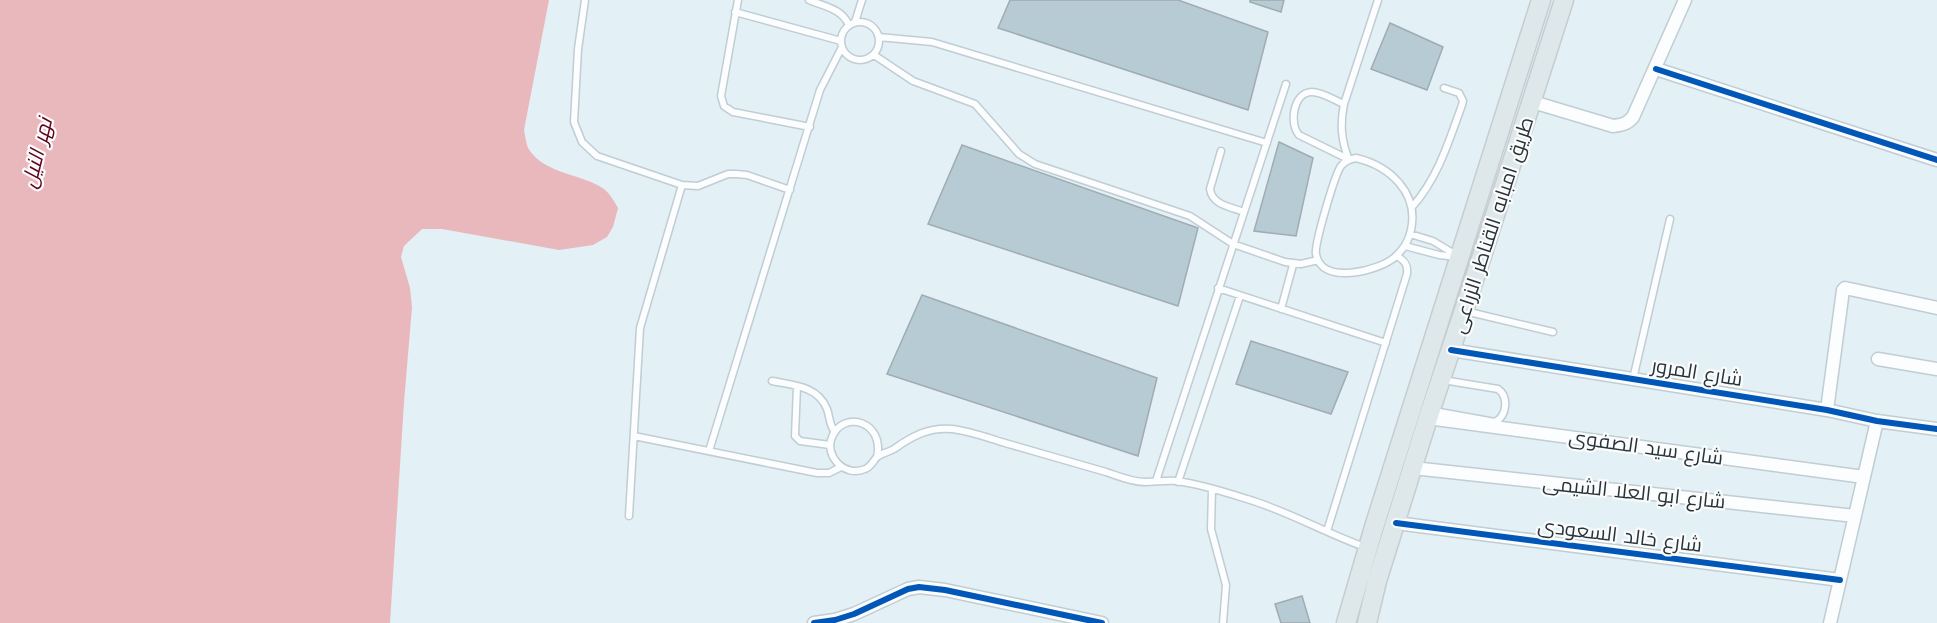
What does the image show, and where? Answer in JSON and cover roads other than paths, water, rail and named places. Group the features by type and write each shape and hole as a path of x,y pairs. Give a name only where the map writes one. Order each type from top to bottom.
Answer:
{"main road":[{"name":"طريق امبابه القناطر الزراعى","path":"1346,623 1541,0"},
{"name":"طريق امبابه القناطر الزراعى","path":"1367,623 1377,581 1429,414 1533,102 1564,0"},
{"path":"1461,258 1480,262"}],"street":[{"path":"1533,102 1613,126 1629,122 1656,69 1685,0"},
{"path":"1656,69 1937,160"},
{"path":"1827,410 1844,289 1937,308"},
{"name":"شارع المرور","path":"1451,350 1937,429"},
{"path":"1878,359 1937,369"},
{"name":"شارع سيد الصفوى","path":"1429,414 1863,477"},
{"path":"1830,623 1877,421"},
{"name":"شارع ابو العلا الشيمى","path":"1413,468 1855,516"},
{"name":"شارع خالد السعودى","path":"1396,522 1840,580"},
{"path":"814,623 855,614 908,589 919,587 945,590 1057,618 1102,623"}],"lane":[{"path":"585,0 578,49 574,122 582,142 597,156 682,185 698,186 728,174 736,174 790,190"},
{"path":"738,0 721,96 724,106 733,112 810,127"},
{"path":"735,12 841,44 850,57 856,60 874,55 880,43 879,37 877,31 867,22 852,23 836,10 809,0"},
{"path":"709,451 820,90 841,44 841,35 852,23 862,0"},
{"path":"1348,160 1343,146 1341,118 1378,0"},
{"path":"879,37 932,42 1267,142"},
{"path":"874,55 913,81 975,104 1026,159 1190,216 1233,244 1293,265 1318,260"},
{"path":"1156,481 1286,84"},
{"path":"1412,207 1428,188 1439,166 1462,105 1463,101 1459,93 1444,88"},
{"path":"1344,104 1314,92 1308,92 1299,99 1293,119 1299,135 1348,160"},
{"path":"1221,151 1210,195 1217,202 1244,212"},
{"path":"1356,158 1364,160 1391,175 1402,185 1412,207 1413,221 1405,246 1386,264 1358,273 1343,273 1327,269 1318,260 1316,246 1339,170 1348,160 1356,158"},
{"path":"629,516 640,328 682,185"},
{"path":"1634,379 1670,219"},
{"path":"1410,234 1443,246 1461,258"},
{"path":"1405,246 1461,258"},
{"path":"1327,531 1407,274 1406,263 1396,256"},
{"path":"1281,309 1293,265"},
{"path":"1218,288 1386,343"},
{"path":"1178,482 1240,296"},
{"path":"1464,310 1553,332"},
{"path":"1429,414 1495,422 1504,414 1505,397 1504,393 1498,389 1441,379"},
{"path":"772,381 807,388 823,401 834,432"},
{"path":"797,386 795,436 800,441 830,445"},
{"path":"858,422 867,426 874,431 878,440 877,457 865,469 849,471 841,467 831,453 830,445 834,432 849,423 858,422"},
{"path":"877,457 910,437 924,432 953,429 1138,481 1178,482 1256,502 1368,548"},
{"path":"634,436 817,473 829,473 841,467"},
{"path":"1212,490 1211,529 1226,585 1223,623"}],"water":[{"name":"نهر النيل","path":"0,0 549,0 524,130 527,146 543,163 604,189 618,208 613,227 607,237 593,245 559,250 442,229 422,229 404,246 401,257 410,288 412,307 390,623 0,623"}]}
